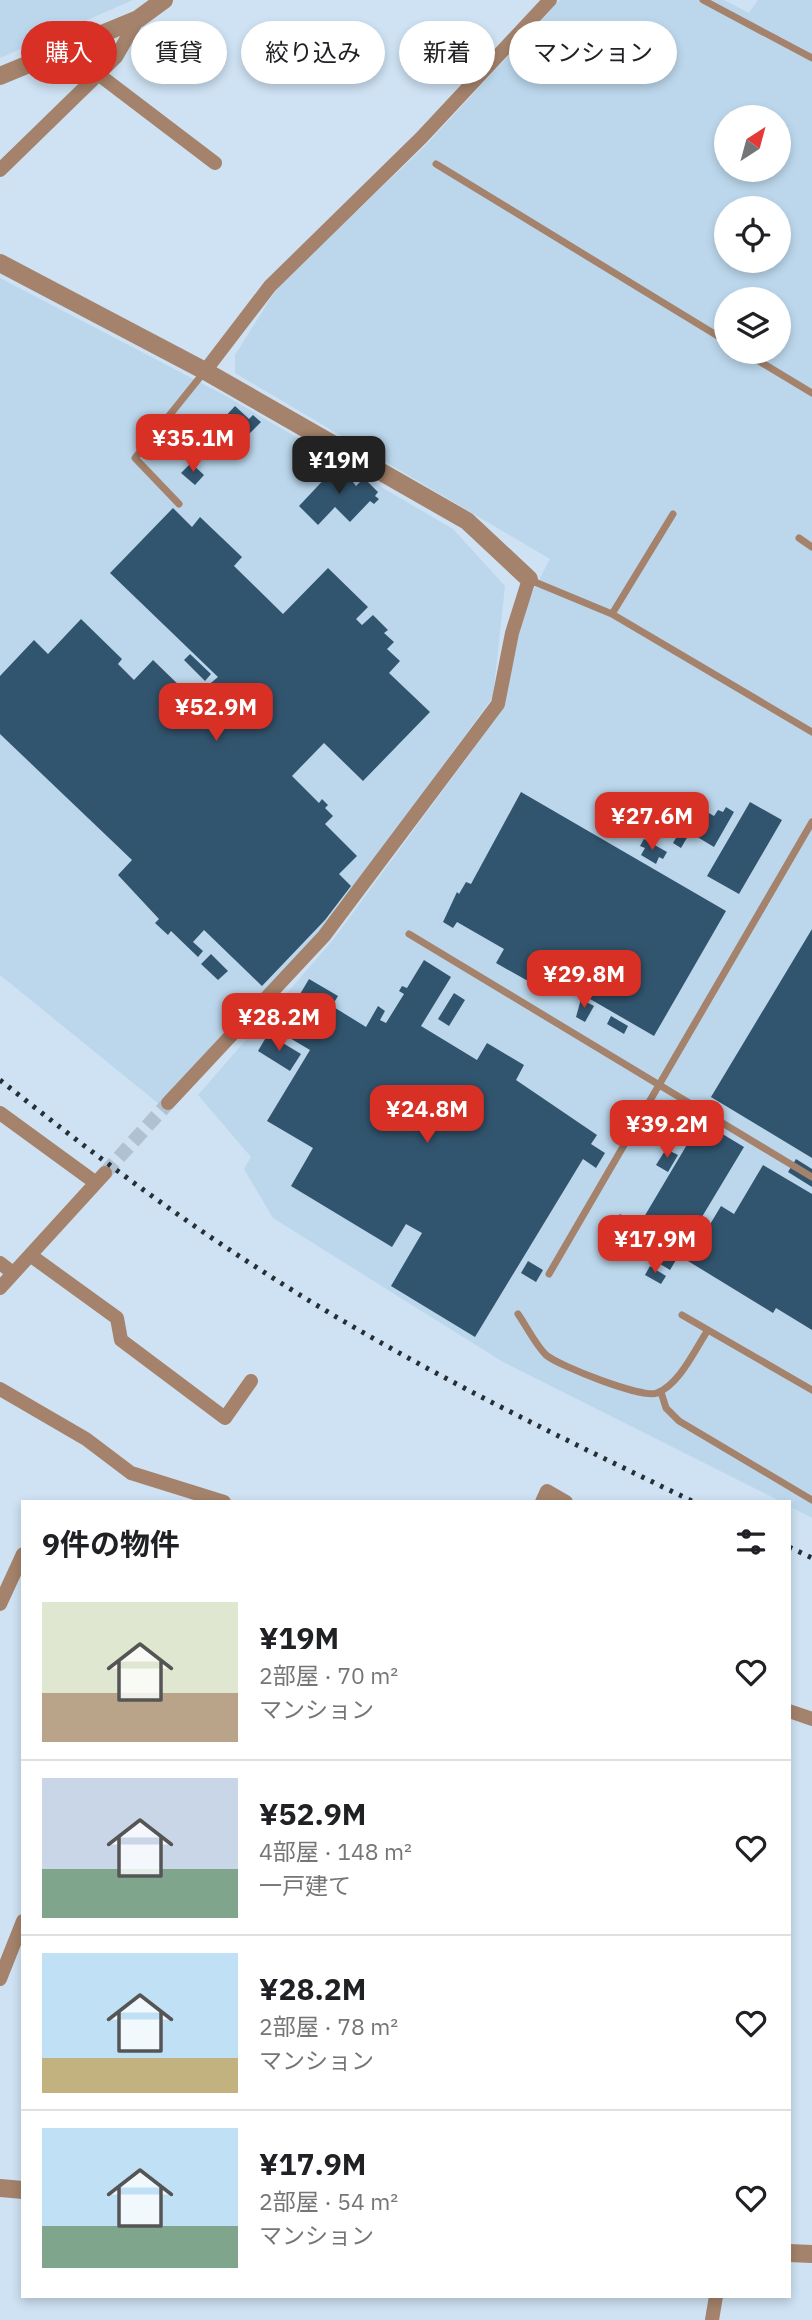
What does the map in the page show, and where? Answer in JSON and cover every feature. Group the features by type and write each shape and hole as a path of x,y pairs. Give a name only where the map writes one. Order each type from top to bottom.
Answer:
{"street":[{"path":"0,76 138,19 164,0"},
{"path":"205,371 270,286 421,138 550,0"},
{"path":"117,55 138,19"},
{"path":"0,170 88,84"},
{"path":"111,84 215,163"},
{"path":"0,263 205,371 467,521 529,579 512,634 498,704 324,936 168,1103"},
{"path":"0,1113 101,1178 0,1288"},
{"path":"30,1255 117,1318 121,1340 225,1418 251,1381"},
{"path":"0,1263 13,1273"},
{"path":"0,1389 86,1439 131,1472 189,1497 210,1500"},
{"path":"543,1500 547,1491 563,1500"},
{"path":"0,1604 21,1558"},
{"path":"791,1716 812,1719"},
{"path":"0,1979 21,1926"},
{"path":"0,2188 21,2190"},
{"path":"791,2253 812,2254"},
{"path":"712,2320 716,2298"}],"lane":[{"path":"703,0 812,58"},
{"path":"436,164 714,334"},
{"path":"764,364 812,393"},
{"path":"179,504 135,458 205,371"},
{"path":"612,614 673,514"},
{"path":"799,538 812,547"},
{"path":"529,579 612,614 812,732"},
{"path":"549,1274 812,822"},
{"path":"409,934 812,1177"},
{"path":"518,1314 547,1355 630,1392 649,1396 660,1392 674,1379 708,1330"},
{"path":"682,1315 812,1390"},
{"path":"660,1392 666,1408 679,1421 812,1500"}],"shaded area":[{"path":"0,0 133,0 85,21 21,21 21,49 0,58"},
{"path":"560,0 724,0 749,13 758,0 812,0 812,1518 791,1507 791,1500 778,1500 503,1362 273,1218 244,1169 251,1157 198,1095 332,941 503,709 524,608 550,559 235,373 235,355 279,285 425,146 482,84 495,84 495,70 509,55 509,84 677,84 677,21 541,21"},
{"path":"0,278 226,396 453,529 505,586 493,697 318,936 159,1104 0,975"}],"building":[{"path":"235,406 249,419 253,415 261,422 244,439 223,419"},
{"path":"191,423 207,434 204,438 215,447 208,456 195,446 193,450 179,441"},
{"path":"221,435 232,446 225,454 213,443"},
{"path":"191,463 204,475 195,485 181,473"},
{"path":"332,463 336,467 339,464 356,486 364,478 378,492 375,496 379,499 374,504 370,501 350,522 335,507 318,525 299,506 330,473 326,469"},
{"path":"173,508 192,527 200,517 242,557 234,566 283,614 328,568 368,607 356,619 362,625 373,615 388,630 384,633 394,642 387,649 400,661 389,673 430,712 363,781 324,743 292,776 319,803 322,799 328,805 325,808 333,816 325,824 357,856 339,874 351,886 325,920 262,986 204,930 193,942 203,951 198,957 171,931 168,935 155,923 159,919 118,875 132,860 0,734 0,676 34,640 48,654 81,619 122,659 118,664 134,680 153,660 184,690 165,709 180,724 193,710 187,703 218,677 110,573"},
{"path":"190,654 211,674 205,681 184,660"},
{"path":"521,792 726,911 654,1036 552,977 544,990 496,963 504,949 457,922 453,928 443,922 457,892 459,894 466,882 471,884"},
{"path":"750,802 782,820 739,894 707,876"},
{"path":"726,807 734,812 714,847 694,835 707,812 714,816 718,810 723,812"},
{"path":"680,831 688,836 681,848 673,843"},
{"path":"644,839 667,852 663,859 659,857 656,864 641,855 645,848 640,846"},
{"path":"812,929 812,1158 711,1097"},
{"path":"211,954 228,971 218,980 201,964"},
{"path":"424,960 451,977 421,1026 477,1060 487,1043 524,1065 516,1080 597,1135 591,1144 605,1153 596,1168 583,1159 475,1337 391,1286 422,1233 406,1224 392,1247 291,1186 313,1148 267,1121 310,1050 278,1031 309,979 338,996 332,1006 366,1027 378,1006 385,1011 380,1020 386,1023 404,994 399,991 402,986 407,988"},
{"path":"454,993 465,1000 449,1026 438,1019"},
{"path":"581,999 594,1006 585,1022 576,1017"},
{"path":"611,1016 628,1026 624,1034 607,1024"},
{"path":"268,1034 301,1054 290,1071 258,1051"},
{"path":"701,1121 744,1147 670,1270 628,1244"},
{"path":"666,1149 678,1155 668,1172 656,1165"},
{"path":"796,1159 812,1169 812,1187 788,1172"},
{"path":"763,1165 812,1194 812,1330 776,1308 773,1313 688,1261 721,1206 734,1214"},
{"path":"620,1214 631,1221 618,1242 607,1236"},
{"path":"528,1261 543,1270 536,1282 521,1273"},
{"path":"650,1266 666,1276 661,1284 645,1275"}],"tunnel":[{"path":"105,1173 168,1103"}],"railway":[{"path":"0,1080 158,1200 309,1300 471,1392 690,1500"},
{"path":"791,1548 812,1558"}]}
